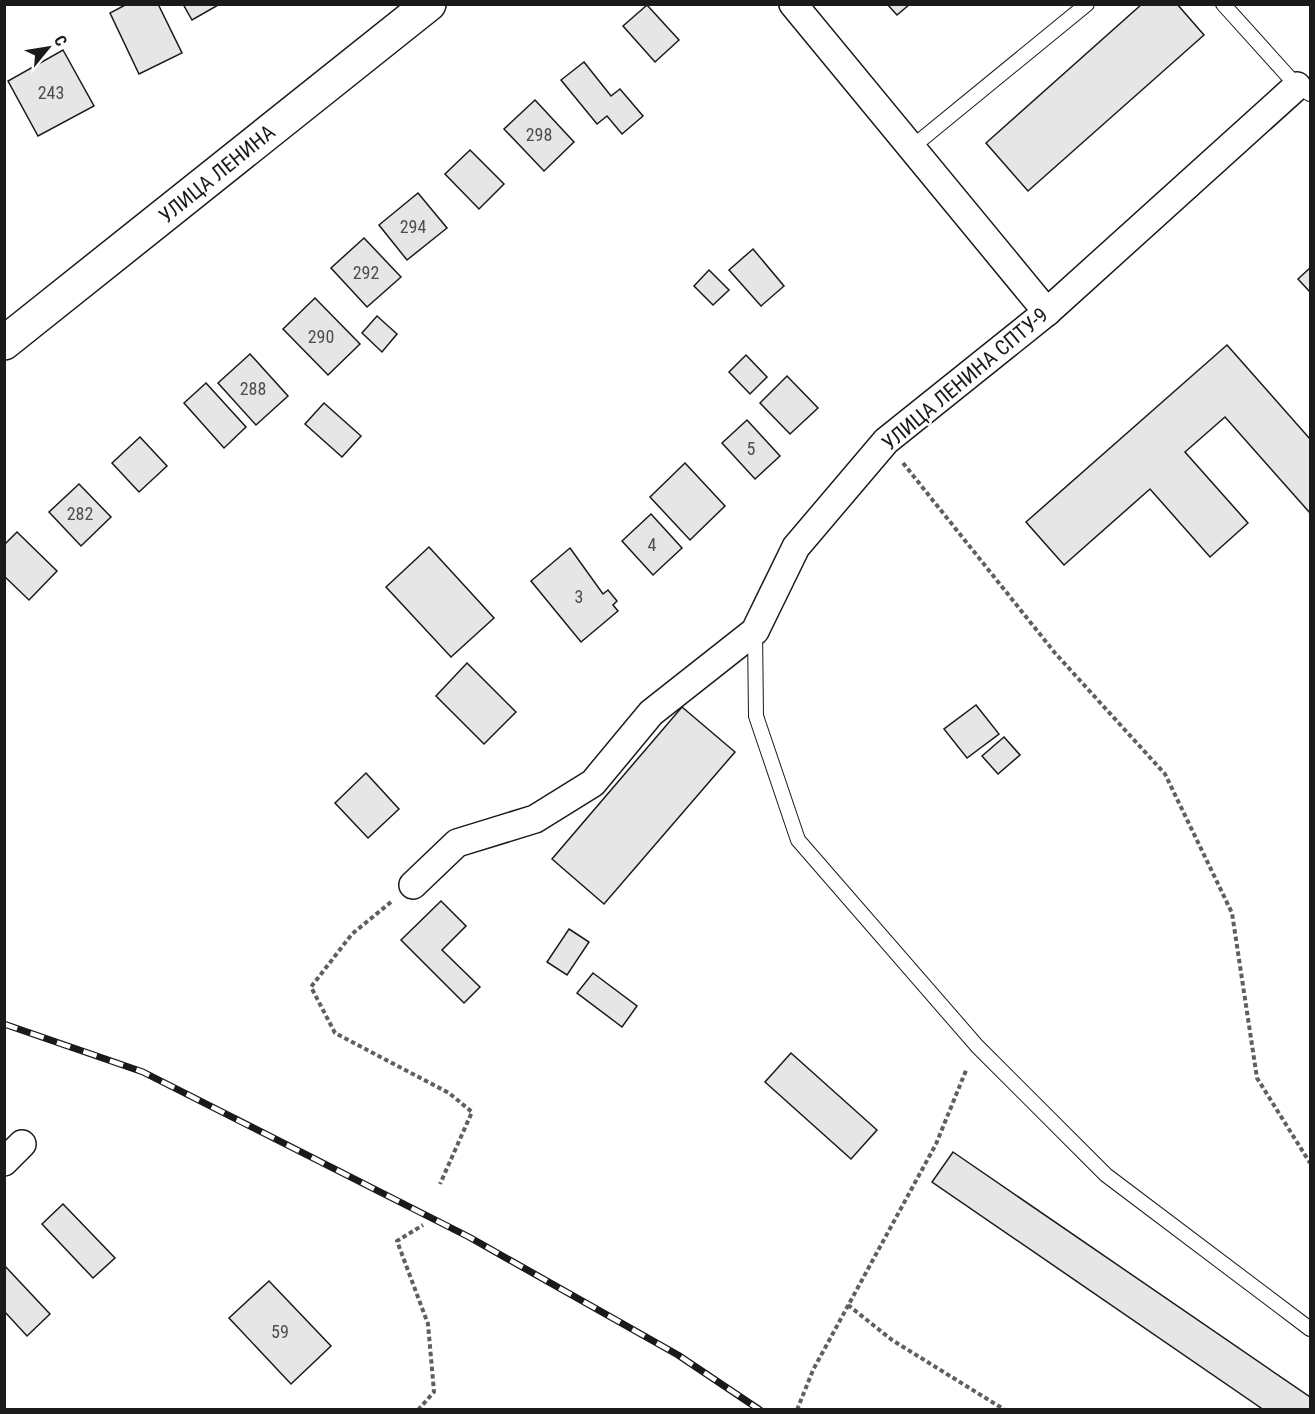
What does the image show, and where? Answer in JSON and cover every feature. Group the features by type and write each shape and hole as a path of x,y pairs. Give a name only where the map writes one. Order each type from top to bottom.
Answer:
{"main road":[{"name":"УЛИЦА ЛЕНИНА","path":"4,343 429,4"}],"street":[{"path":"793,4 1047,312"},
{"name":"УЛИЦА ЛЕНИНА СПТУ-9","path":"413,885 457,843 536,819 593,783 651,713 755,631 796,547 886,441 1047,312 1304,90"}],"lane":[{"path":"911,148 1088,4"},
{"path":"1223,4 1304,90"},
{"path":"755,631 756,716 798,840 977,1046 1106,1175 1311,1329"}],"path":[{"path":"886,441 1055,653 1165,774 1232,912 1257,1078 1311,1163"},
{"path":"413,885 352,934 311,987 335,1033 449,1093 472,1112 440,1184"},
{"path":"797,1410 813,1370 936,1144 977,1046"},
{"path":"418,1410 434,1392 428,1324 397,1241 423,1225"},
{"path":"848,1305 892,1340 1005,1410"}],"building":[{"path":"127,4 158,4 182,53 139,74 110,13"},
{"path":"183,4 220,4 192,20"},
{"path":"887,4 910,4 897,15"},
{"path":"1142,4 1177,4 1204,35 1028,191 986,143"},
{"path":"647,5 679,40 655,62 623,26"},
{"path":"63,50 94,106 38,136 8,81"},
{"path":"584,62 611,96 620,89 643,116 622,134 607,116 597,124 561,80"},
{"path":"535,100 574,142 544,171 504,129"},
{"path":"470,150 504,184 479,209 445,174"},
{"path":"418,193 447,228 407,260 379,225"},
{"path":"364,238 401,277 367,307 331,268"},
{"path":"753,249 784,286 761,306 729,270"},
{"path":"1310,268 1310,292 1298,279"},
{"path":"709,270 729,290 713,305 694,286"},
{"path":"315,298 360,344 328,375 283,329"},
{"path":"377,316 397,334 382,352 362,333"},
{"path":"1227,345 1310,439 1310,513 1225,417 1185,452 1248,523 1210,557 1150,489 1064,565 1026,522"},
{"path":"250,354 288,396 256,425 218,383"},
{"path":"746,355 767,377 750,394 729,372"},
{"path":"787,376 818,408 790,434 760,403"},
{"path":"206,383 246,427 224,448 184,403"},
{"path":"324,403 361,436 342,457 305,424"},
{"path":"747,420 780,456 755,479 722,443"},
{"path":"140,437 167,466 139,492 112,463"},
{"path":"685,463 725,506 690,540 650,497"},
{"path":"79,484 111,517 81,546 49,512"},
{"path":"651,514 682,548 653,575 622,541"},
{"path":"17,532 57,571 29,600 4,576 4,545"},
{"path":"429,547 494,618 451,657 386,587"},
{"path":"570,548 603,594 608,590 617,601 613,605 618,611 581,642 531,581"},
{"path":"467,663 516,712 484,744 436,696"},
{"path":"976,705 999,734 967,758 944,729"},
{"path":"682,707 735,752 604,904 552,859"},
{"path":"1004,737 1020,755 998,774 982,756"},
{"path":"366,773 399,809 368,838 335,803"},
{"path":"441,901 466,926 442,950 480,987 464,1003 401,940"},
{"path":"569,929 589,942 567,975 547,962"},
{"path":"593,973 637,1006 622,1027 577,993"},
{"path":"791,1053 877,1130 851,1159 765,1082"},
{"path":"953,1152 1310,1397 1310,1410 1264,1410 932,1182"},
{"path":"63,1204 115,1258 93,1278 42,1224"},
{"path":"4,1265 50,1314 27,1336 4,1311"},
{"path":"269,1281 331,1346 291,1384 229,1318"}],"railway":[{"path":"4,1024 143,1072 469,1237 678,1355 760,1410"}]}
